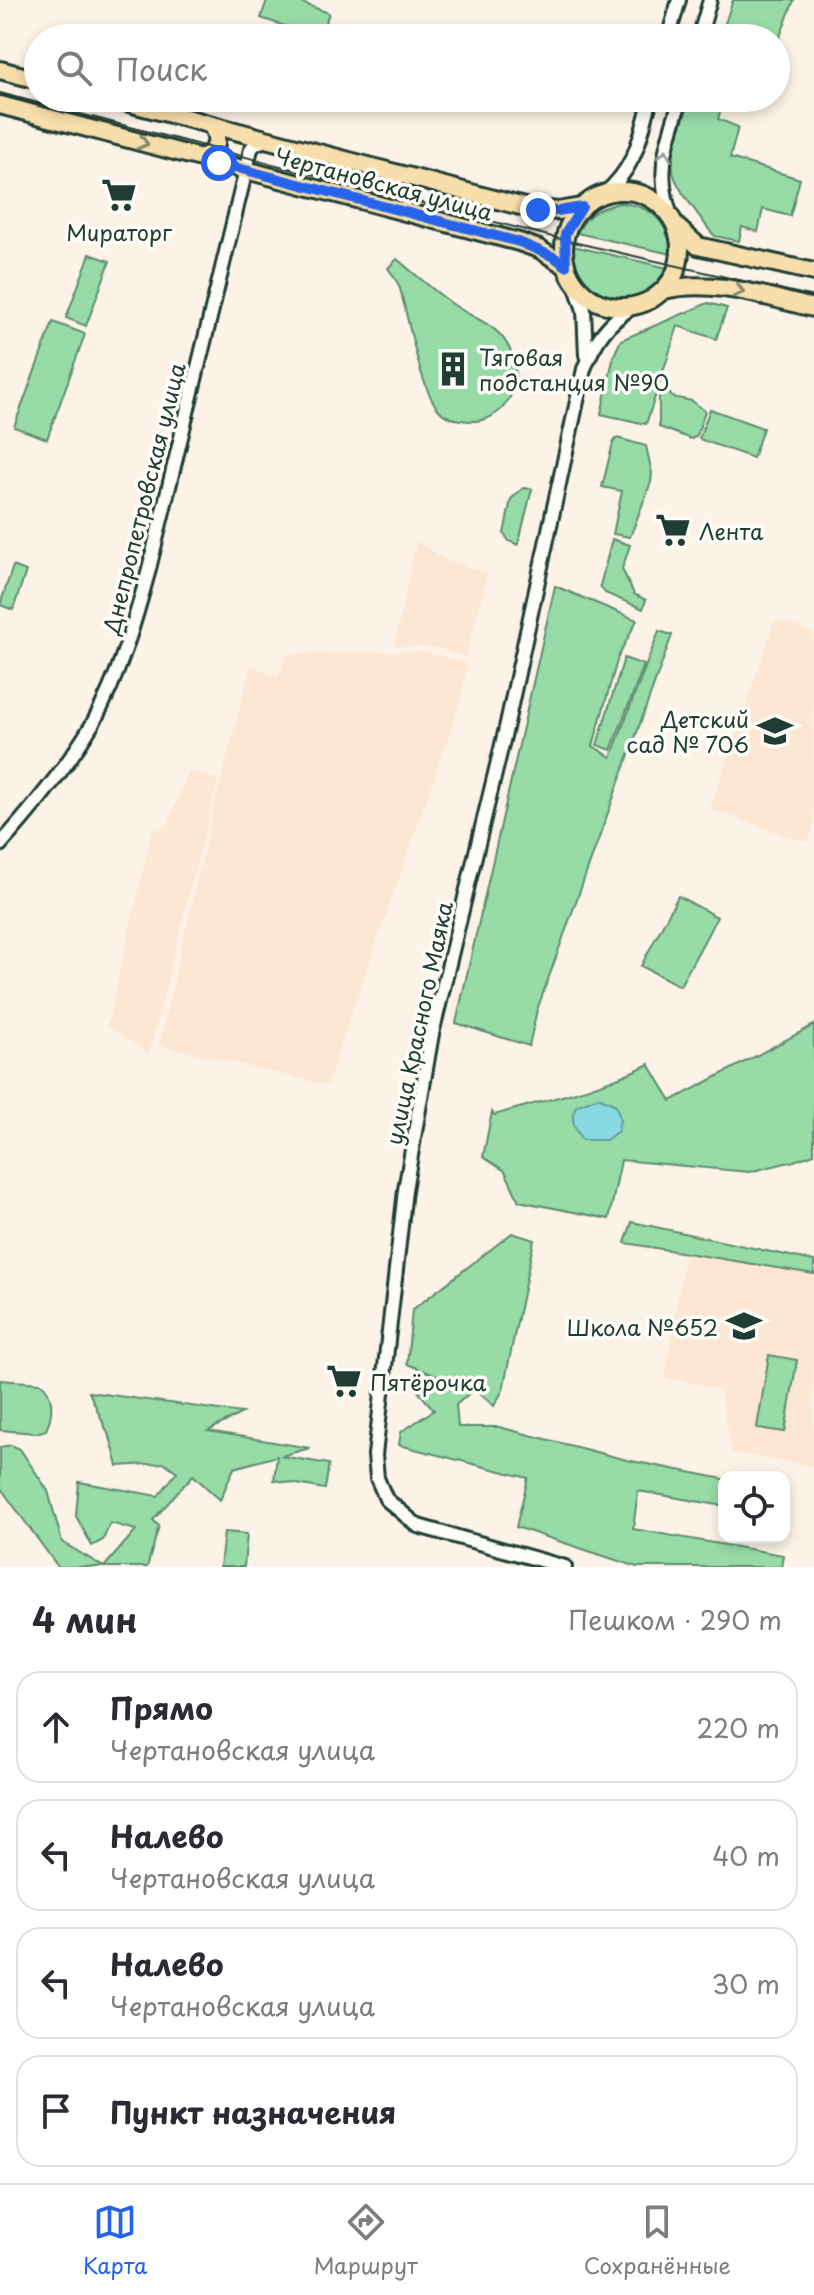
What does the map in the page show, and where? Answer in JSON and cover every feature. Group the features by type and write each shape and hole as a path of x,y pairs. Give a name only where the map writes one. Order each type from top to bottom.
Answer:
{"main road":[{"path":"0,70 24,76"},
{"name":"Чертановская улица","path":"0,105 24,111"},
{"name":"Чертановская улица","path":"27,112 519,242 547,253 566,266"},
{"name":"Чертановская улица","path":"162,112 528,208 558,211 582,207 603,195"},
{"path":"201,158 215,148 216,132 211,125"},
{"path":"603,195 617,192 644,196 657,202 698,246 814,272"},
{"path":"582,207 565,234 566,266 575,284 586,296 601,304 617,308 634,306 645,303 664,290 688,284 716,286 814,308"},
{"path":"664,290 675,274 679,260 681,239 674,220"}],"street":[{"path":"672,24 679,0"},
{"path":"703,24 710,0"},
{"path":"603,195 626,173 634,159 647,112"},
{"path":"674,220 662,180 662,163 677,112"},
{"name":"Днепропетровская улица","path":"0,845 34,806 80,742 113,681 128,642 152,558 251,149 256,143 268,140"},
{"name":"улица Красного Маяка","path":"565,1567 418,1526 386,1499 377,1478 375,1455 405,1190 432,1034 506,728 584,369 587,337 584,310 575,284"},
{"name":"улица Красного Маяка","path":"584,369 592,347 604,329 634,306"}],"shaded area":[{"path":"416,541 444,559 488,573 466,658 440,648 394,646"},
{"name":"Детский сад № 706","path":"775,619 814,633 814,824 808,843 710,809"},
{"path":"425,651 466,663 462,698 327,1085 159,1045 212,814 251,665 278,677 287,654"},
{"path":"189,770 218,779 149,1054 107,1026 152,831 166,827"},
{"name":"Школа №652","path":"685,1252 814,1274 814,1466 732,1453 720,1389 665,1378"}],"green space":[{"path":"267,0 294,0 329,13 325,24 279,24 261,18"},
{"path":"733,0 794,0 785,24 725,24"},
{"path":"686,112 720,112 718,119 738,127 730,158 800,179 790,216 763,209 758,232 742,227 739,241 715,236 675,178 673,162"},
{"path":"619,203 640,207 656,217 667,233 671,254 577,233 594,213"},
{"path":"573,246 668,268 658,284 644,297 618,303 606,299 585,283 578,272"},
{"path":"90,254 110,261 86,326 66,318"},
{"path":"397,259 447,300 490,326 507,344 513,358 514,386 509,399 490,417 477,421 455,419 446,416 432,401 400,289 388,268"},
{"path":"708,303 727,308 716,339 678,326 646,424 601,414 614,355 621,340"},
{"path":"53,322 85,334 47,439 14,427"},
{"path":"665,386 672,397 692,401 705,411 696,437 691,439 659,427 659,395"},
{"path":"710,409 763,428 753,458 699,439"},
{"path":"617,438 646,446 652,473 630,537 613,534 622,491 602,487"},
{"path":"523,488 532,489 518,545 509,541 504,534 511,499"},
{"path":"612,539 630,545 622,569 634,594 646,600 643,609 605,593 600,586"},
{"path":"13,566 26,571 13,610 0,605"},
{"path":"555,586 637,620 618,657 593,746 611,757 659,631 672,635 537,1010 529,1046 456,1023"},
{"path":"624,658 644,665 611,750 597,745"},
{"path":"678,896 717,917 680,986 641,966"},
{"path":"814,1025 814,1154 749,1172 621,1160 609,1219 519,1201 505,1171 483,1157 492,1112 494,1115 573,1093 649,1064 671,1101"},
{"path":"632,1222 814,1261 814,1274 625,1243"},
{"path":"512,1233 534,1240 503,1390 494,1406 474,1389 456,1405 458,1427 499,1427 627,1460 718,1478 718,1505 638,1491 633,1529 783,1555 781,1567 637,1567 516,1527 528,1478 399,1445 401,1432 434,1410 417,1390 440,1377 407,1364 412,1310"},
{"path":"769,1355 797,1360 785,1432 757,1428"},
{"path":"0,1380 40,1383 45,1387 51,1405 46,1430 36,1433 0,1430"},
{"path":"89,1392 242,1413 208,1431 310,1448 281,1456 329,1464 325,1489 274,1480 277,1456 234,1468 220,1500 193,1475 153,1520 159,1526 147,1567 104,1567 136,1530 110,1523 103,1540 92,1546 76,1516 79,1482 158,1496 177,1472 165,1463 118,1466 111,1440"},
{"path":"11,1445 20,1449 48,1491 62,1542 104,1567 58,1567 0,1487 0,1447"},
{"path":"224,1532 247,1534 244,1567 220,1567"}],"water":[{"path":"598,1097 616,1105 620,1120 618,1131 606,1140 582,1140 574,1124 576,1106"}],"tram line":[{"path":"0,93 24,99"},
{"path":"73,112 564,240 814,297"}],"place":[{"name":"Мираторг","path":"119,195"},
{"name":"Тяговая подстанция №90","path":"453,369"},
{"name":"Лента","path":"673,530"},
{"name":"Детский сад № 706","path":"775,731"},
{"name":"Школа №652","path":"744,1326"},
{"name":"Пятёрочка","path":"344,1381"}],"route":[{"path":"219,163 519,242 539,249 566,266 565,234 582,207 538,210"}]}
